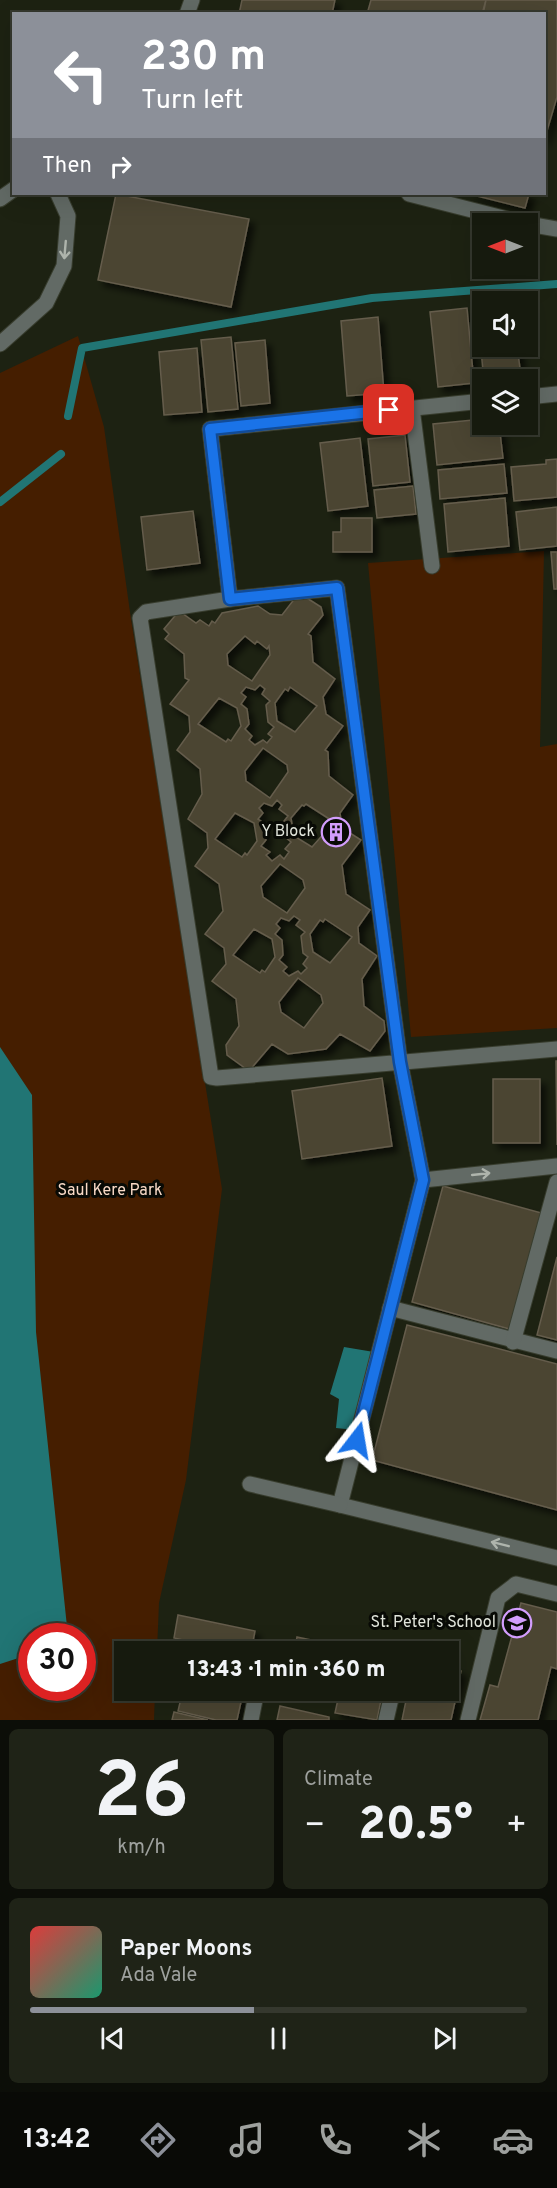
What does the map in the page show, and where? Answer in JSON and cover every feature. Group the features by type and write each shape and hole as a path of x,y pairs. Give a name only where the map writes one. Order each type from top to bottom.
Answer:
{"street":[{"path":"0,200 12,191"},
{"path":"0,344 46,303 64,266 68,216 58,195"},
{"path":"413,195 484,213"},
{"path":"538,226 557,229"},
{"path":"538,396 557,394"},
{"path":"230,599 210,429 472,402"},
{"path":"412,408 432,566"},
{"path":"340,1505 423,1180 400,1062 337,588 230,599 146,612 140,618 211,1077 400,1062 557,1049"},
{"path":"423,1180 557,1166"},
{"path":"513,1342 557,1182"},
{"path":"390,1308 557,1352"},
{"path":"250,1484 557,1558"},
{"path":"468,1720 498,1598 516,1584 557,1594"},
{"path":"251,1720 255,1701"},
{"path":"386,1720 390,1701"}],"green space":[{"name":"Saul Kere Park","path":"78,336 104,427 131,619 222,1189 186,1480 159,1603 157,1641 114,1641 114,1701 155,1701 154,1720 0,1720 0,373"},
{"path":"544,551 540,747 557,744 557,1028 411,1037 368,563"}],"water":[{"path":"0,1047 32,1095 36,1332 67,1623 18,1623 18,1658 0,1664"},
{"path":"344,1347 374,1352 355,1430 336,1428 339,1399 330,1394"}],"building":[{"path":"242,0 335,0 332,12 239,12"},
{"path":"371,0 486,0 483,12 368,12"},
{"path":"486,0 557,0 557,97 546,134 546,12 483,12"},
{"path":"116,195 249,219 231,307 98,280"},
{"path":"473,195 529,195 525,208"},
{"path":"467,308 472,383 438,387 430,312"},
{"path":"378,317 384,393 347,396 341,321"},
{"path":"231,337 238,409 208,412 201,340"},
{"path":"265,340 270,403 241,406 235,343"},
{"path":"197,348 202,412 164,415 159,352"},
{"path":"482,357 518,357 520,369 483,369"},
{"path":"472,420 472,435 500,435 503,458 437,465 433,424"},
{"path":"405,435 410,482 373,486 368,439"},
{"path":"360,438 368,506 328,511 320,443"},
{"path":"557,459 557,497 514,501 511,467 546,464 546,460"},
{"path":"504,464 507,493 440,499 438,470"},
{"path":"413,486 416,514 377,518 374,490"},
{"path":"505,498 509,546 448,552 444,504"},
{"path":"557,507 557,546 520,550 516,512"},
{"path":"193,511 200,563 147,570 141,517"},
{"path":"341,518 372,518 372,552 333,552 333,532 341,532"},
{"path":"551,552 557,552 557,589 554,589"},
{"name":"Y Block","path":"299,593 321,607 323,615 308,634 311,636 313,662 335,679 323,697 326,714 343,726 325,750 328,752 329,776 353,795 340,813 342,828 361,840 342,865 346,894 370,910 358,927 359,943 377,956 362,979 364,1006 384,1021 385,1031 370,1051 340,1034 326,1049 288,1054 272,1044 249,1071 227,1055 226,1045 239,1026 236,999 212,981 226,964 224,948 205,934 223,911 219,884 195,866 208,848 207,833 188,819 202,794 200,769 177,750 190,732 189,716 170,704 189,680 185,678 184,654 165,639 169,634 164,629 179,611 196,623 200,620 209,626 212,621 215,623 222,613 258,606 270,614 282,615","holes":["245,636 255,644 257,641 267,649 269,646 270,655 252,681 228,665 227,654","260,685 265,689 262,694 270,701 266,705 268,722 274,727 268,734 272,737 267,743 263,740 255,745 249,740 252,736 245,729 249,724 247,709 241,704 246,697 241,693 246,687 255,690","290,687 317,706 295,732 277,721 275,703 285,689 288,691","219,698 237,708 241,726 231,741 228,739 226,742 198,724","263,748 287,765 288,772 270,798 246,781 245,771","277,800 282,805 279,809 288,816 284,821 285,837 291,842 285,849 289,852 284,859 280,855 272,861 266,855 270,852 261,846 266,840 265,824 258,819 263,813 259,808 264,803 272,806","306,804 334,822 312,847 294,836 291,818 302,805","235,813 254,823 257,841 247,855 245,853 242,857 215,839","280,864 303,880 305,888 287,913 263,897 261,886","294,916 300,920 296,925 305,932 301,936 303,953 308,957 303,964 307,968 301,974 298,971 289,976 283,971 287,967 279,960 283,955 282,940 275,934 280,928 276,924 281,918 289,921","325,919 352,937 330,963 313,952 310,934 320,920 323,922","254,929 272,939 275,957 265,972 262,970 260,973 233,955","298,978 321,995 323,1003 304,1028 281,1012 279,1002"]},
{"path":"556,1061 557,1061 557,1145"},
{"path":"382,1078 392,1146 302,1159 292,1091"},
{"path":"493,1079 540,1079 540,1143 493,1143"},
{"path":"443,1186 545,1214 513,1330 412,1302"},
{"path":"557,1257 557,1340 537,1335"},
{"path":"407,1325 557,1364 557,1510 372,1460"},
{"path":"521,1603 557,1612 557,1669 551,1667 538,1720 480,1720 490,1685 498,1687"},
{"path":"178,1615 255,1631 253,1641 188,1641 174,1638"},
{"path":"297,1637 316,1641 296,1641"},
{"path":"180,1701 241,1701 237,1720 216,1720 178,1711"},
{"path":"338,1701 381,1701 377,1720 335,1713"},
{"path":"406,1701 455,1702 451,1720 402,1720"},
{"path":"280,1706 329,1717 329,1720 277,1720"},
{"path":"174,1712 208,1720 172,1720"}],"waterway":[{"path":"68,416 82,348 372,298 557,284"},
{"path":"0,502 61,454"}],"place":[{"name":"Y Block","path":"336,832"},
{"name":"St. Peter's School","path":"517,1623"}],"route":[{"path":"357,1440 423,1180 400,1062 337,588 230,599 210,429 389,410"}]}
